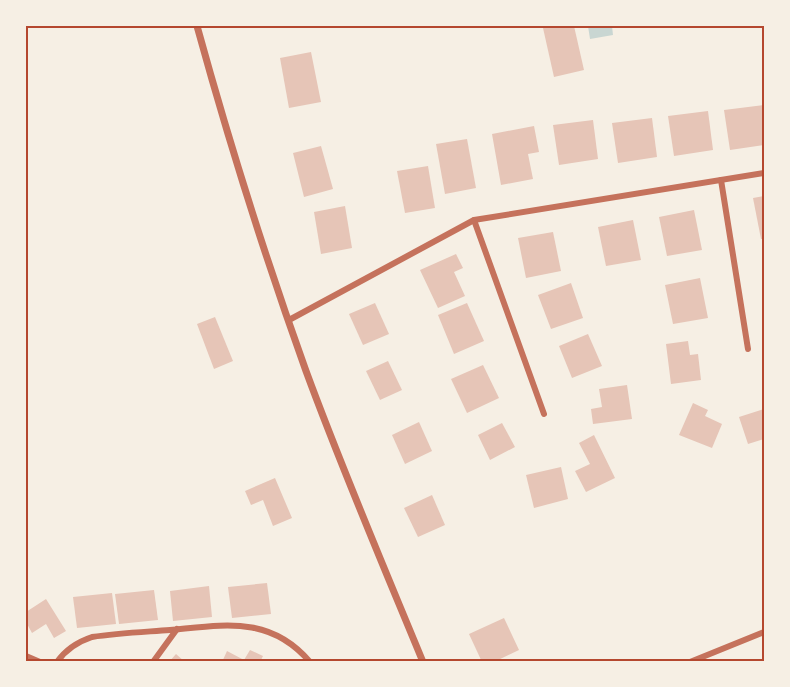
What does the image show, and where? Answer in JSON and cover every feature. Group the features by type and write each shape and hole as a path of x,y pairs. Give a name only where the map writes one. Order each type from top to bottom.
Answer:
{"street":[{"path":"196,26 239,172 289,320 341,464 423,662"},
{"path":"289,320 474,220 765,173"},
{"path":"721,180 747,349"},
{"path":"474,220 544,414"},
{"path":"57,662 72,646 92,637 240,625 273,633 292,644 310,662"},
{"path":"153,662 177,629"},
{"path":"690,662 765,632"},
{"path":"26,656 40,662"}],"shaded area":[{"path":"588,26 612,26 613,35 590,39"}],"building":[{"path":"574,26 584,70 554,77 543,28"},
{"path":"311,52 321,102 289,108 280,58"},
{"path":"764,105 764,145 730,150 724,110"},
{"path":"708,111 713,150 674,156 668,116"},
{"path":"652,118 657,157 618,163 612,123"},
{"path":"593,120 598,159 559,165 553,125"},
{"path":"534,126 539,152 528,154 533,179 501,185 492,134"},
{"path":"467,139 476,188 445,194 436,144"},
{"path":"321,146 333,189 304,197 293,153"},
{"path":"428,166 435,208 405,213 397,171"},
{"path":"764,196 764,239 761,239 753,198"},
{"path":"345,206 352,248 321,254 314,212"},
{"path":"694,210 702,250 667,256 659,217"},
{"path":"633,220 641,260 606,266 598,227"},
{"path":"553,232 561,271 526,278 518,238"},
{"path":"456,254 463,268 454,272 465,296 438,308 420,270"},
{"path":"700,278 708,318 673,324 665,285"},
{"path":"571,283 583,318 551,329 538,295"},
{"path":"375,303 389,334 363,345 349,314"},
{"path":"467,303 484,341 454,354 438,315"},
{"path":"215,317 233,361 214,369 197,324"},
{"path":"588,334 602,366 572,378 559,346"},
{"path":"688,341 690,355 698,354 701,380 671,384 666,344"},
{"path":"388,361 402,390 380,400 366,371"},
{"path":"483,365 499,398 467,413 451,379"},
{"path":"627,385 632,419 593,424 591,409 602,407 599,389"},
{"path":"693,403 708,410 705,416 722,424 712,448 679,435"},
{"path":"764,409 764,439 748,444 739,417"},
{"path":"419,422 432,451 405,464 392,435"},
{"path":"502,423 515,447 490,460 478,435"},
{"path":"594,435 615,478 586,492 575,471 590,464 579,443"},
{"path":"561,467 568,499 534,508 526,475"},
{"path":"275,478 292,518 273,526 263,500 251,505 245,491"},
{"path":"432,495 445,525 418,537 404,508"},
{"path":"267,583 271,614 232,618 228,587"},
{"path":"209,586 212,617 173,621 170,591"},
{"path":"154,590 158,620 119,624 115,594"},
{"path":"112,593 116,624 77,628 73,597"},
{"path":"46,599 66,631 54,638 46,624 32,633 26,622 26,612"},
{"path":"504,618 519,650 494,662 482,662 469,634"},
{"path":"250,650 263,656 260,662 222,662 227,651 244,660"},
{"path":"176,654 185,662 169,662"}]}
